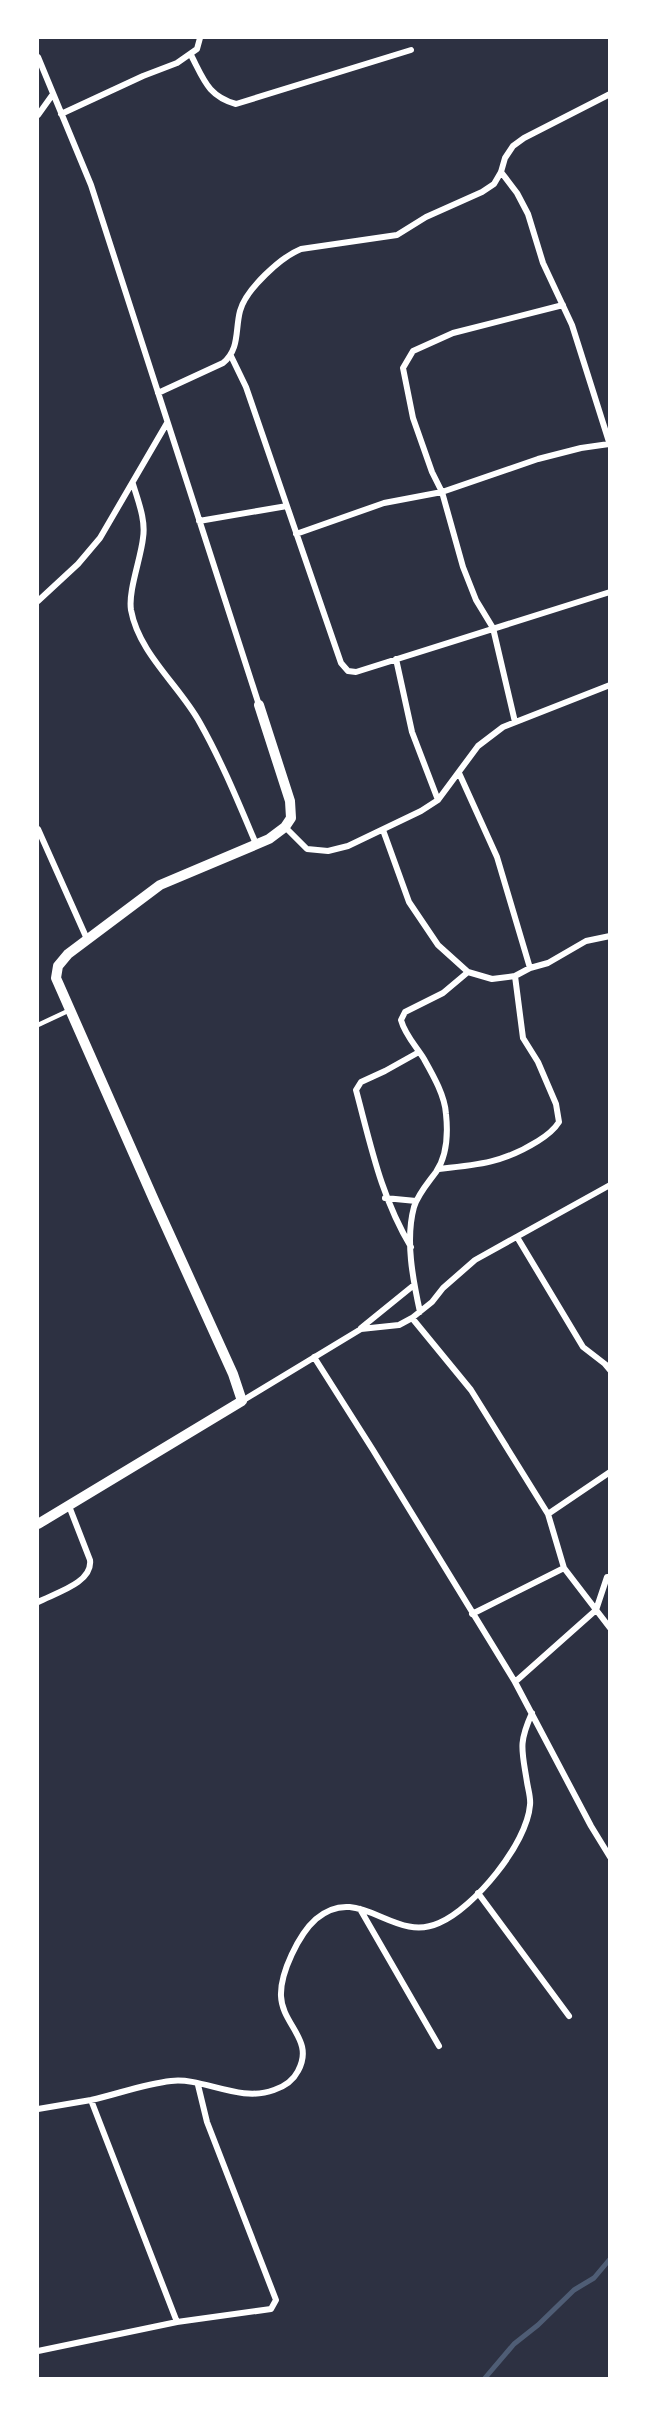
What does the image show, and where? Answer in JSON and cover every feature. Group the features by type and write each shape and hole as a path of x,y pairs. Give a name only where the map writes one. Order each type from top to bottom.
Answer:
{"street":[{"path":"61,114 191,55 197,49 201,38"},
{"path":"191,55 208,86 220,99 236,104 411,50"},
{"path":"38,57 90,185 290,801 291,818 285,827 269,839 160,885 68,954 58,966 56,978 233,1374 242,1401"},
{"path":"38,115 53,94"},
{"path":"158,393 223,363 231,356 235,346 240,311 245,299 289,254 302,249 397,235 426,217 482,192 494,184 513,146 609,94"},
{"path":"296,534 384,503 442,492 538,459 581,448 609,444 572,325 543,263 528,214 517,193 501,172"},
{"path":"515,722 493,628 476,600 463,567 442,492 432,472 413,418 403,368 413,351 453,333 563,304"},
{"path":"231,356 246,387 340,663 348,671 356,672 609,592"},
{"path":"38,601 78,564 100,538 167,423"},
{"path":"133,484 143,520 144,537 131,609 138,631 166,677 200,722 222,765 256,844"},
{"path":"199,521 287,506"},
{"path":"396,659 412,732 438,800"},
{"path":"285,827 307,849 328,851 348,846 438,800 478,746 503,727 609,685"},
{"path":"459,773 497,857 530,968"},
{"path":"38,829 87,939"},
{"path":"383,830 409,902 438,945 468,972 492,979 515,976 530,968 548,963 586,941 609,936"},
{"path":"420,1312 411,1276 412,1217 416,1201 438,1169 446,1149 447,1113 437,1084 403,1029 401,1020 405,1012 443,993 468,972"},
{"path":"438,1169 479,1165 518,1154 545,1136 559,1122 556,1104 538,1062 523,1038 515,976"},
{"path":"411,1248 386,1198 356,1090 362,1082 419,1052"},
{"path":"361,1329 399,1325 412,1318 475,1260 609,1185"},
{"path":"386,1198 416,1201"},
{"path":"517,1237 583,1347 605,1364 609,1370"},
{"path":"38,1524 361,1329 414,1285"},
{"path":"412,1318 471,1390 548,1514 564,1568 609,1628"},
{"path":"314,1357 515,1683 609,1857"},
{"path":"548,1514 609,1472"},
{"path":"38,1602 76,1583 88,1574 91,1567 69,1506"},
{"path":"472,1614 564,1568"},
{"path":"515,1683 596,1610 609,1576"},
{"path":"38,2109 91,2100 173,2080 246,2093 271,2091 286,2085 296,2075 304,2060 303,2047 284,2011 281,1996 291,1954 305,1930 317,1918 345,1905 360,1908 393,1923 422,1928 439,1923 462,1910 513,1852 525,1827 531,1804 521,1750 523,1732 532,1713"},
{"path":"478,1893 569,2016"},
{"path":"360,1908 439,2046"},
{"path":"38,2351 177,2322 270,2309 276,2300 207,2122 198,2085"},
{"path":"91,2100 177,2322"}],"lane":[{"path":"38,1025 70,1010"}],"waterway":[{"path":"485,2378 514,2344 538,2325 574,2290 594,2278 610,2259"}]}
